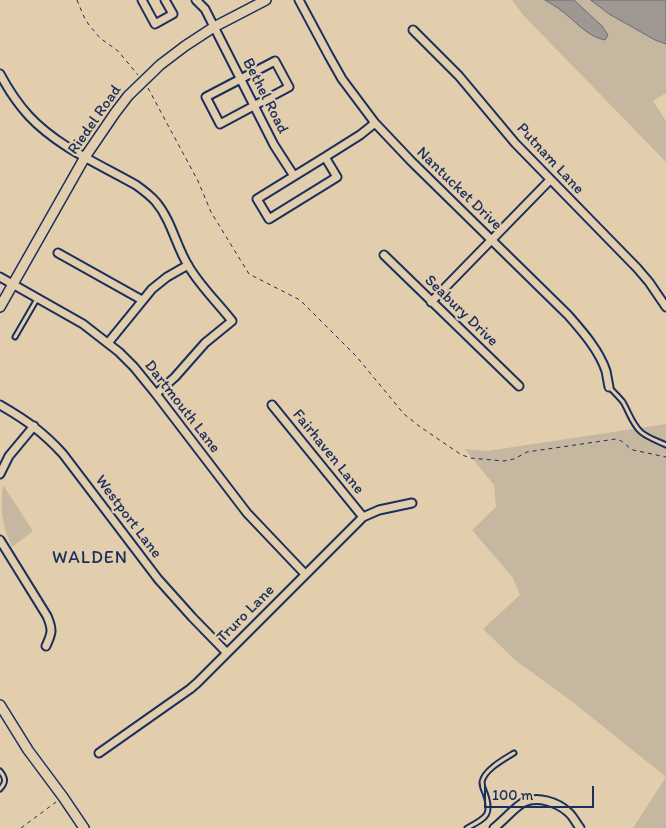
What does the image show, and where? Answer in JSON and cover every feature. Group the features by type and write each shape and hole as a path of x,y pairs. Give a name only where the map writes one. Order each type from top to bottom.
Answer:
{"street":[{"path":"142,0 155,24 173,14 166,0"},
{"name":"Bethel Road","path":"196,0 205,9 274,145 294,176"},
{"name":"Riedel Road","path":"0,306 85,157 115,113 143,81 185,46 214,27 266,0"},
{"name":"Nantucket Drive","path":"299,0 342,79 375,123 491,240 555,301 578,327 600,357 606,370 609,387"},
{"name":"Putnam Lane","path":"414,30 459,76 515,144 637,268 666,307"},
{"path":"275,61 289,87 254,106 220,124 206,97 275,61"},
{"path":"0,74 17,101 39,126 63,144 136,185 156,202 188,265 201,284 232,321 205,343 176,377 156,394"},
{"path":"325,157 337,177 269,219 257,199 325,157 375,123"},
{"path":"432,302 550,180"},
{"path":"58,253 142,300"},
{"name":"Seabury Drive","path":"384,256 518,386"},
{"path":"108,343 159,282 188,265"},
{"name":"Dartmouth Lane","path":"0,277 83,324 108,343 134,367 247,513 305,574"},
{"name":"Westport Lane","path":"0,405 22,417 53,442 158,579 192,618 227,653"},
{"name":"Fairhaven Lane","path":"272,405 363,517"},
{"path":"0,474 9,456 34,426"},
{"name":"Truro Lane","path":"99,753 190,689 363,517 379,510 412,503"},
{"path":"0,540 47,616 52,631 46,646"},
{"path":"0,705 28,750 84,828"},
{"path":"494,828 523,803 534,799 556,804 569,812 580,828"}],"lane":[{"path":"15,337 38,298"},
{"path":"609,387 622,401 636,427 643,434 666,445"},
{"path":"467,828 480,821 489,809 482,782 484,777 490,770 514,753"},
{"path":"0,771 5,776 5,781 0,789"}],"path":[{"path":"77,0 89,25 100,38 118,51 151,91 198,181 211,212 249,274 300,300 350,350 404,414 419,426 460,454 470,458 504,461 514,459 527,452 616,439 633,450 666,457"},
{"path":"21,828 63,797"}],"shaded area":[{"path":"512,0 666,0 666,93 653,101 666,121 666,162 524,16"},
{"path":"545,0 574,0 602,26 608,35 605,40 587,32 562,11"},
{"path":"591,0 666,0 666,44 655,40 609,14"},
{"path":"666,424 666,777 574,703 515,660 483,629 520,595 513,578 472,530 496,507 494,485 465,449 487,451"},
{"path":"3,485 33,531 12,547 3,517"},
{"path":"666,777 666,828 633,828"}],"district":[{"name":"WALDEN","path":"90,558"}]}
